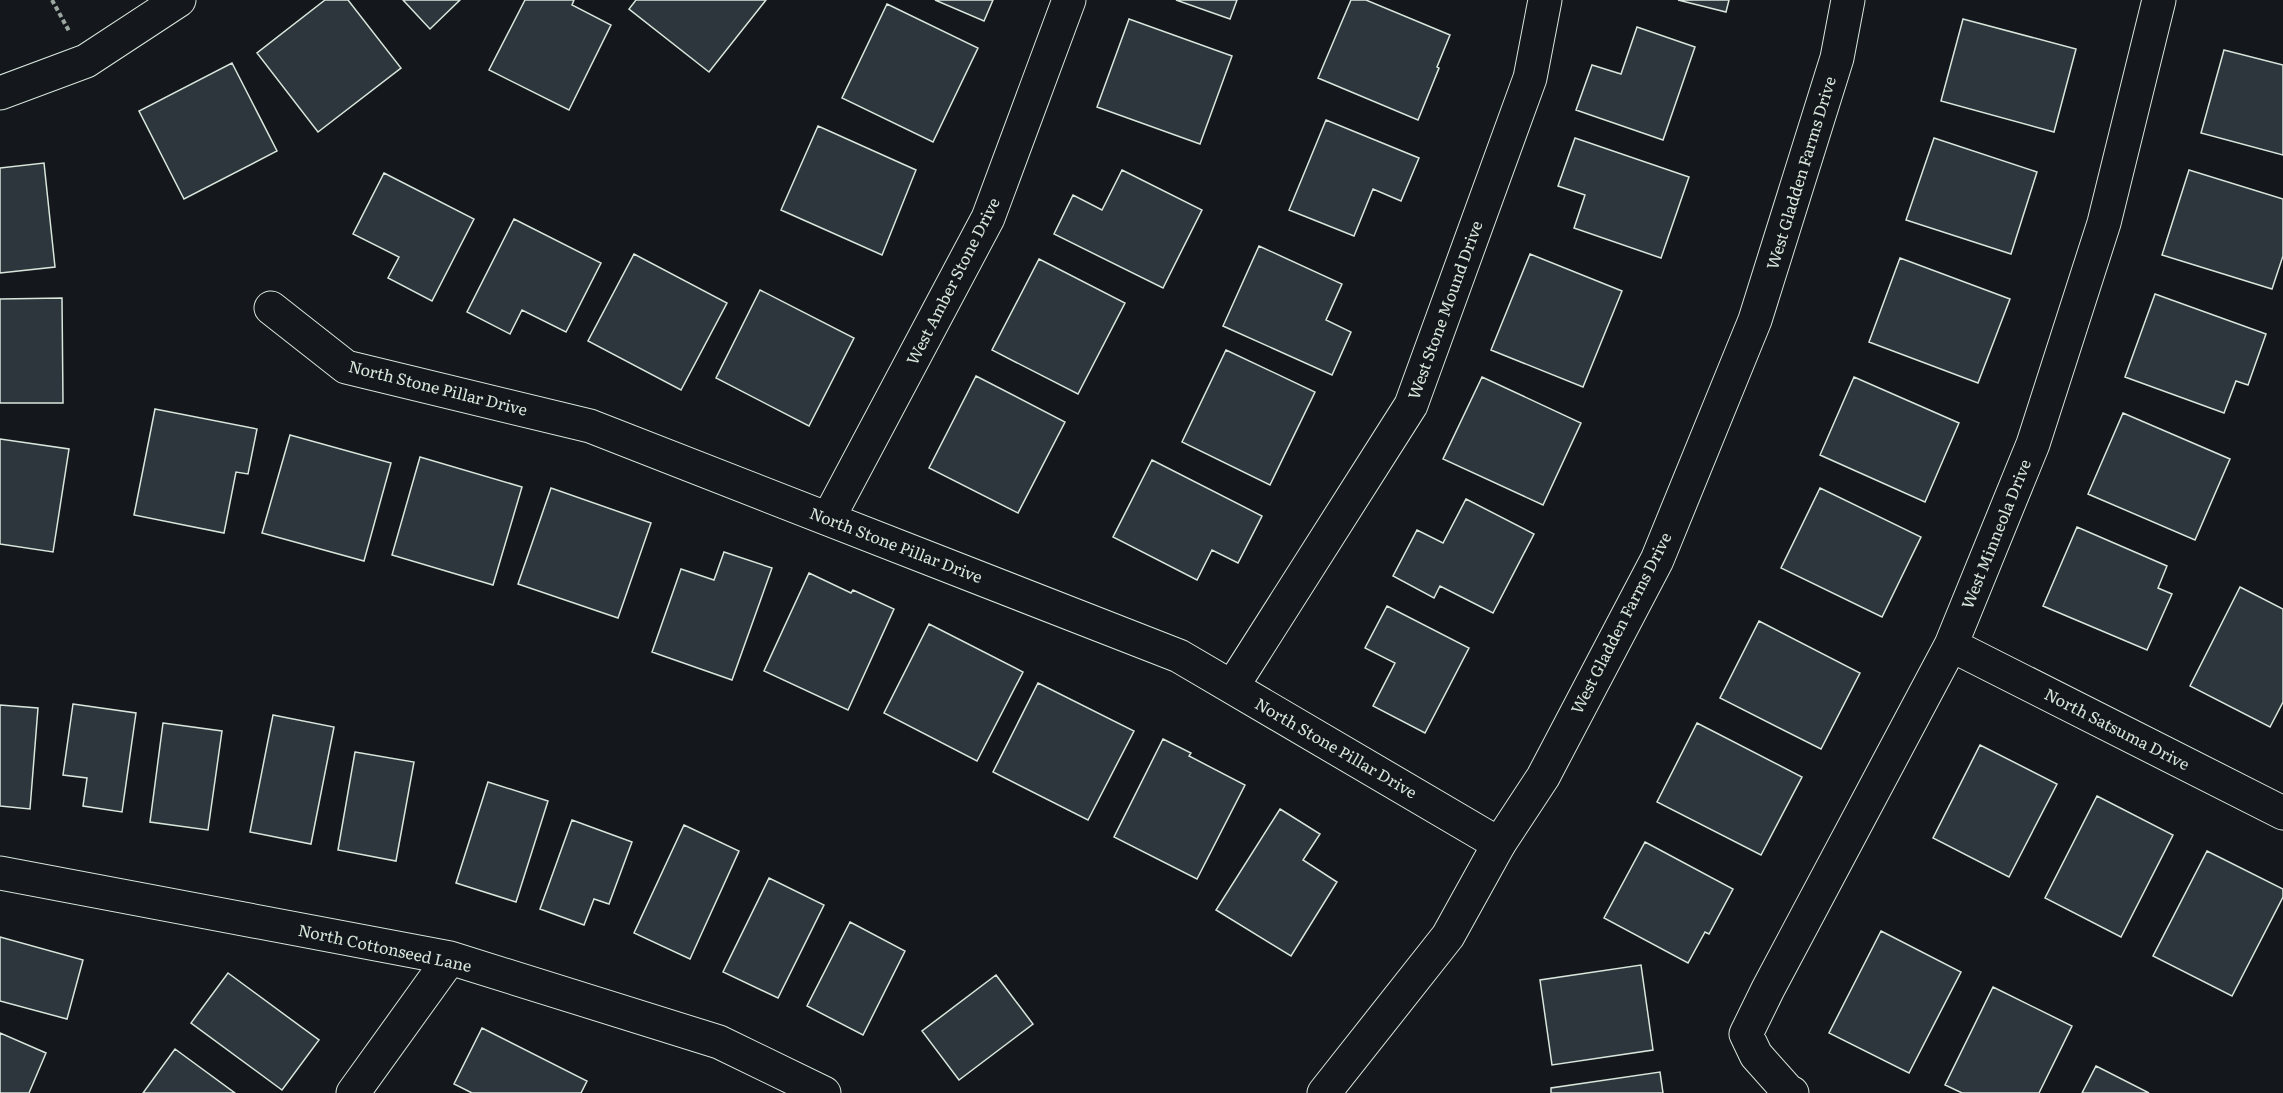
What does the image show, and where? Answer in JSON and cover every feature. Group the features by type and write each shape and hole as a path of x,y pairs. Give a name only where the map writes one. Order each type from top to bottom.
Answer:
{"street":[{"path":"0,93 86,61 179,0"},
{"name":"West Amber Stone Drive","path":"828,519 988,218 1069,0"},
{"name":"West Stone Mound Drive","path":"1232,687 1411,405 1530,78 1545,0"},
{"name":"West Gladden Farms Drive","path":"1324,1093 1448,936 1499,844 1543,777 1657,560 1755,320 1837,58 1848,0"},
{"name":"West Minneola Drive","path":"1792,1093 1756,1054 1746,1034 1951,645 2037,432 2104,222 2158,0"},
{"name":"North Stone Pillar Drive","path":"271,308 346,367 590,426 1179,656 1499,844"},
{"name":"North Satsuma Drive","path":"1951,645 2283,813"},
{"name":"North Cottonseed Lane","path":"0,873 450,958 719,1042 824,1093"},
{"path":"353,1093 450,958"}],"building":[{"path":"325,0 348,0 401,68 318,132 257,53"},
{"path":"403,0 460,0 430,29"},
{"path":"525,0 574,0 572,5 611,25 569,110 489,70"},
{"path":"636,0 766,0 709,72 629,9"},
{"path":"935,0 993,0 984,21"},
{"path":"1176,0 1237,0 1230,19"},
{"path":"1351,0 1366,0 1450,35 1418,120 1318,78"},
{"path":"1678,0 1729,0 1726,12"},
{"path":"887,4 978,48 933,142 842,98"},
{"path":"1129,19 1232,56 1200,144 1097,107"},
{"path":"1963,19 2076,49 2054,132 1941,101"},
{"path":"1637,27 1695,47 1663,140 1576,110 1592,65 1621,74"},
{"path":"2224,50 2283,65 2283,155 2201,133"},
{"path":"232,63 277,151 184,199 139,111"},
{"path":"1326,120 1419,158 1401,201 1373,189 1354,236 1289,210"},
{"path":"818,126 916,170 882,255 781,210"},
{"path":"1575,138 1689,177 1661,258 1574,228 1585,195 1558,186"},
{"path":"1934,138 2037,172 2011,254 1906,220"},
{"path":"44,163 55,267 0,273 0,168"},
{"path":"1122,170 1202,210 1163,288 1054,234 1073,195 1102,210"},
{"path":"2189,170 2283,199 2283,256 2272,289 2162,255"},
{"path":"384,173 474,219 432,301 388,278 399,257 353,234"},
{"path":"514,219 601,263 566,332 522,310 510,334 467,312"},
{"path":"1259,246 1342,284 1326,320 1351,332 1332,375 1223,326"},
{"path":"634,254 727,303 681,390 588,341"},
{"path":"1530,254 1622,291 1583,387 1491,350"},
{"path":"1900,258 2010,299 1978,383 1869,342"},
{"path":"1039,259 1125,303 1078,394 992,350"},
{"path":"760,290 854,338 809,426 716,378"},
{"path":"2155,294 2266,334 2248,385 2236,381 2224,413 2125,377"},
{"path":"62,298 63,403 0,403 0,299"},
{"path":"1226,350 1315,392 1270,485 1182,442"},
{"path":"976,376 1065,422 1018,513 929,468"},
{"path":"1482,377 1581,423 1543,505 1443,459"},
{"path":"1854,377 1959,423 1925,502 1820,455"},
{"path":"155,409 257,429 248,474 236,472 224,533 134,515"},
{"path":"2123,413 2230,459 2195,540 2088,494"},
{"path":"290,435 391,463 364,561 262,533"},
{"path":"0,439 69,449 53,552 0,544"},
{"path":"420,457 522,487 493,585 392,555"},
{"path":"1152,460 1262,516 1238,563 1212,550 1197,580 1113,537"},
{"path":"551,488 651,523 618,618 518,584"},
{"path":"1820,488 1921,537 1882,617 1781,568"},
{"path":"1466,499 1534,534 1493,613 1440,586 1434,598 1393,576 1417,530 1443,543"},
{"path":"2077,527 2167,566 2158,588 2172,594 2147,650 2043,606"},
{"path":"724,552 772,568 732,680 652,652 681,569 714,580"},
{"path":"809,573 851,593 853,590 894,609 848,710 764,671"},
{"path":"2240,587 2283,609 2283,702 2270,727 2190,686"},
{"path":"1387,606 1469,648 1425,733 1373,706 1395,663 1365,648"},
{"path":"1759,621 1860,673 1821,749 1720,698"},
{"path":"929,624 1023,672 977,761 884,713"},
{"path":"1038,683 1134,731 1088,820 993,772"},
{"path":"73,704 136,713 122,812 83,806 87,778 63,775"},
{"path":"0,705 38,708 30,809 0,806"},
{"path":"273,715 334,727 311,844 250,832"},
{"path":"163,723 222,731 208,830 150,822"},
{"path":"1697,723 1802,777 1761,855 1657,802"},
{"path":"1163,739 1191,753 1189,756 1245,785 1197,879 1114,837"},
{"path":"1980,745 2057,784 2009,877 1933,838"},
{"path":"355,752 414,762 396,861 338,850"},
{"path":"488,782 548,801 516,902 456,883"},
{"path":"2097,796 2173,835 2121,937 2045,898"},
{"path":"1280,809 1320,834 1303,860 1337,882 1291,956 1216,910"},
{"path":"572,820 632,842 609,904 594,899 584,925 540,909"},
{"path":"684,825 739,851 690,959 634,933"},
{"path":"1645,842 1733,889 1709,934 1705,932 1688,963 1604,918"},
{"path":"2207,851 2283,889 2283,897 2232,996 2153,956"},
{"path":"769,878 824,905 778,998 723,972"},
{"path":"850,922 905,951 863,1035 807,1006"},
{"path":"1881,931 1961,972 1909,1073 1829,1033"},
{"path":"0,937 83,960 67,1019 0,1001"},
{"path":"1641,965 1653,1050 1552,1065 1540,980"},
{"path":"228,973 319,1040 282,1090 191,1023"},
{"path":"996,975 1033,1024 959,1080 922,1031"},
{"path":"1993,987 2072,1026 2039,1093 1962,1093 1945,1085"},
{"path":"482,1028 587,1081 581,1093 472,1093 454,1084"},
{"path":"0,1033 46,1053 29,1093 0,1093"},
{"path":"175,1049 235,1093 143,1093"},
{"path":"2096,1066 2149,1093 2082,1093"},
{"path":"1660,1072 1663,1093 1551,1093 1551,1088"}]}
